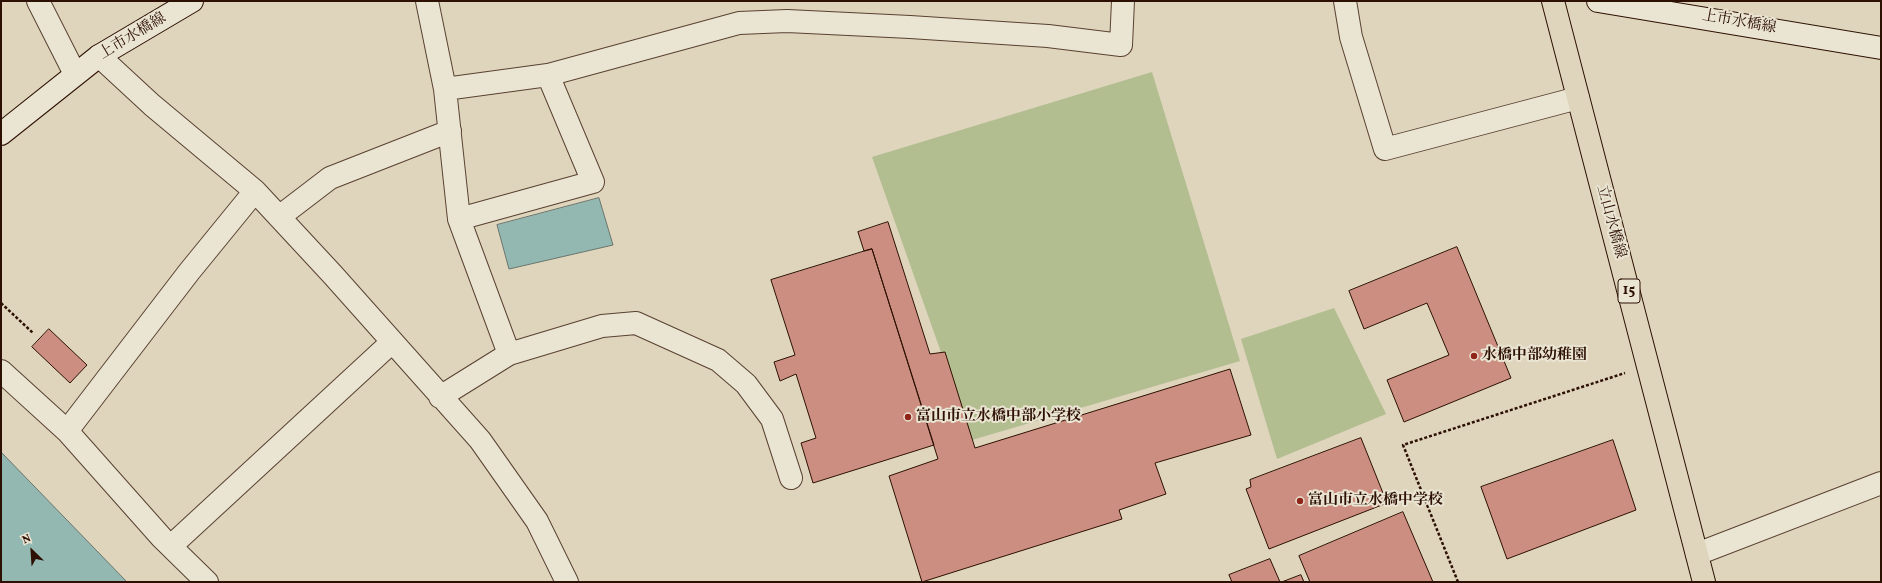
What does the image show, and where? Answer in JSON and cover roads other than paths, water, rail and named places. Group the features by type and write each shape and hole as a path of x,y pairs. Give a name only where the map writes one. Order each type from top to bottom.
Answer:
{"main road":[{"name":"立山水橋線","path":"1553,1 1704,582"}],"street":[{"path":"38,1 75,74"},
{"name":"上市水橋線","path":"1,134 99,56 192,1"},
{"path":"427,1 446,89 459,219 509,354"},
{"path":"446,89 548,75 740,23 787,21 910,27 1048,36 1121,45 1123,1"},
{"path":"1345,1 1351,37 1385,149 1578,98"},
{"name":"上市水橋線","path":"1598,1 1881,48"},
{"path":"99,56 152,105 255,191 480,440 537,521 567,582"},
{"path":"459,219 593,182 548,75"},
{"path":"279,217 330,178 450,131"},
{"path":"67,431 189,272 255,191"},
{"path":"440,397 509,354 602,326 636,322 718,360 746,384 772,419 791,478"},
{"path":"171,546 392,342"},
{"path":"1,371 67,431 171,546 207,582"},
{"path":"1697,554 1881,483"}],"water":[{"path":"599,198 613,245 509,269 497,225"},
{"path":"1,452 127,582 1,582"}],"place":[{"name":"水橋中部幼稚園","path":"1474,356"},
{"name":"富山市立水橋中部小学校","path":"908,417"},
{"name":"富山市立水橋中学校","path":"1300,501"}]}
